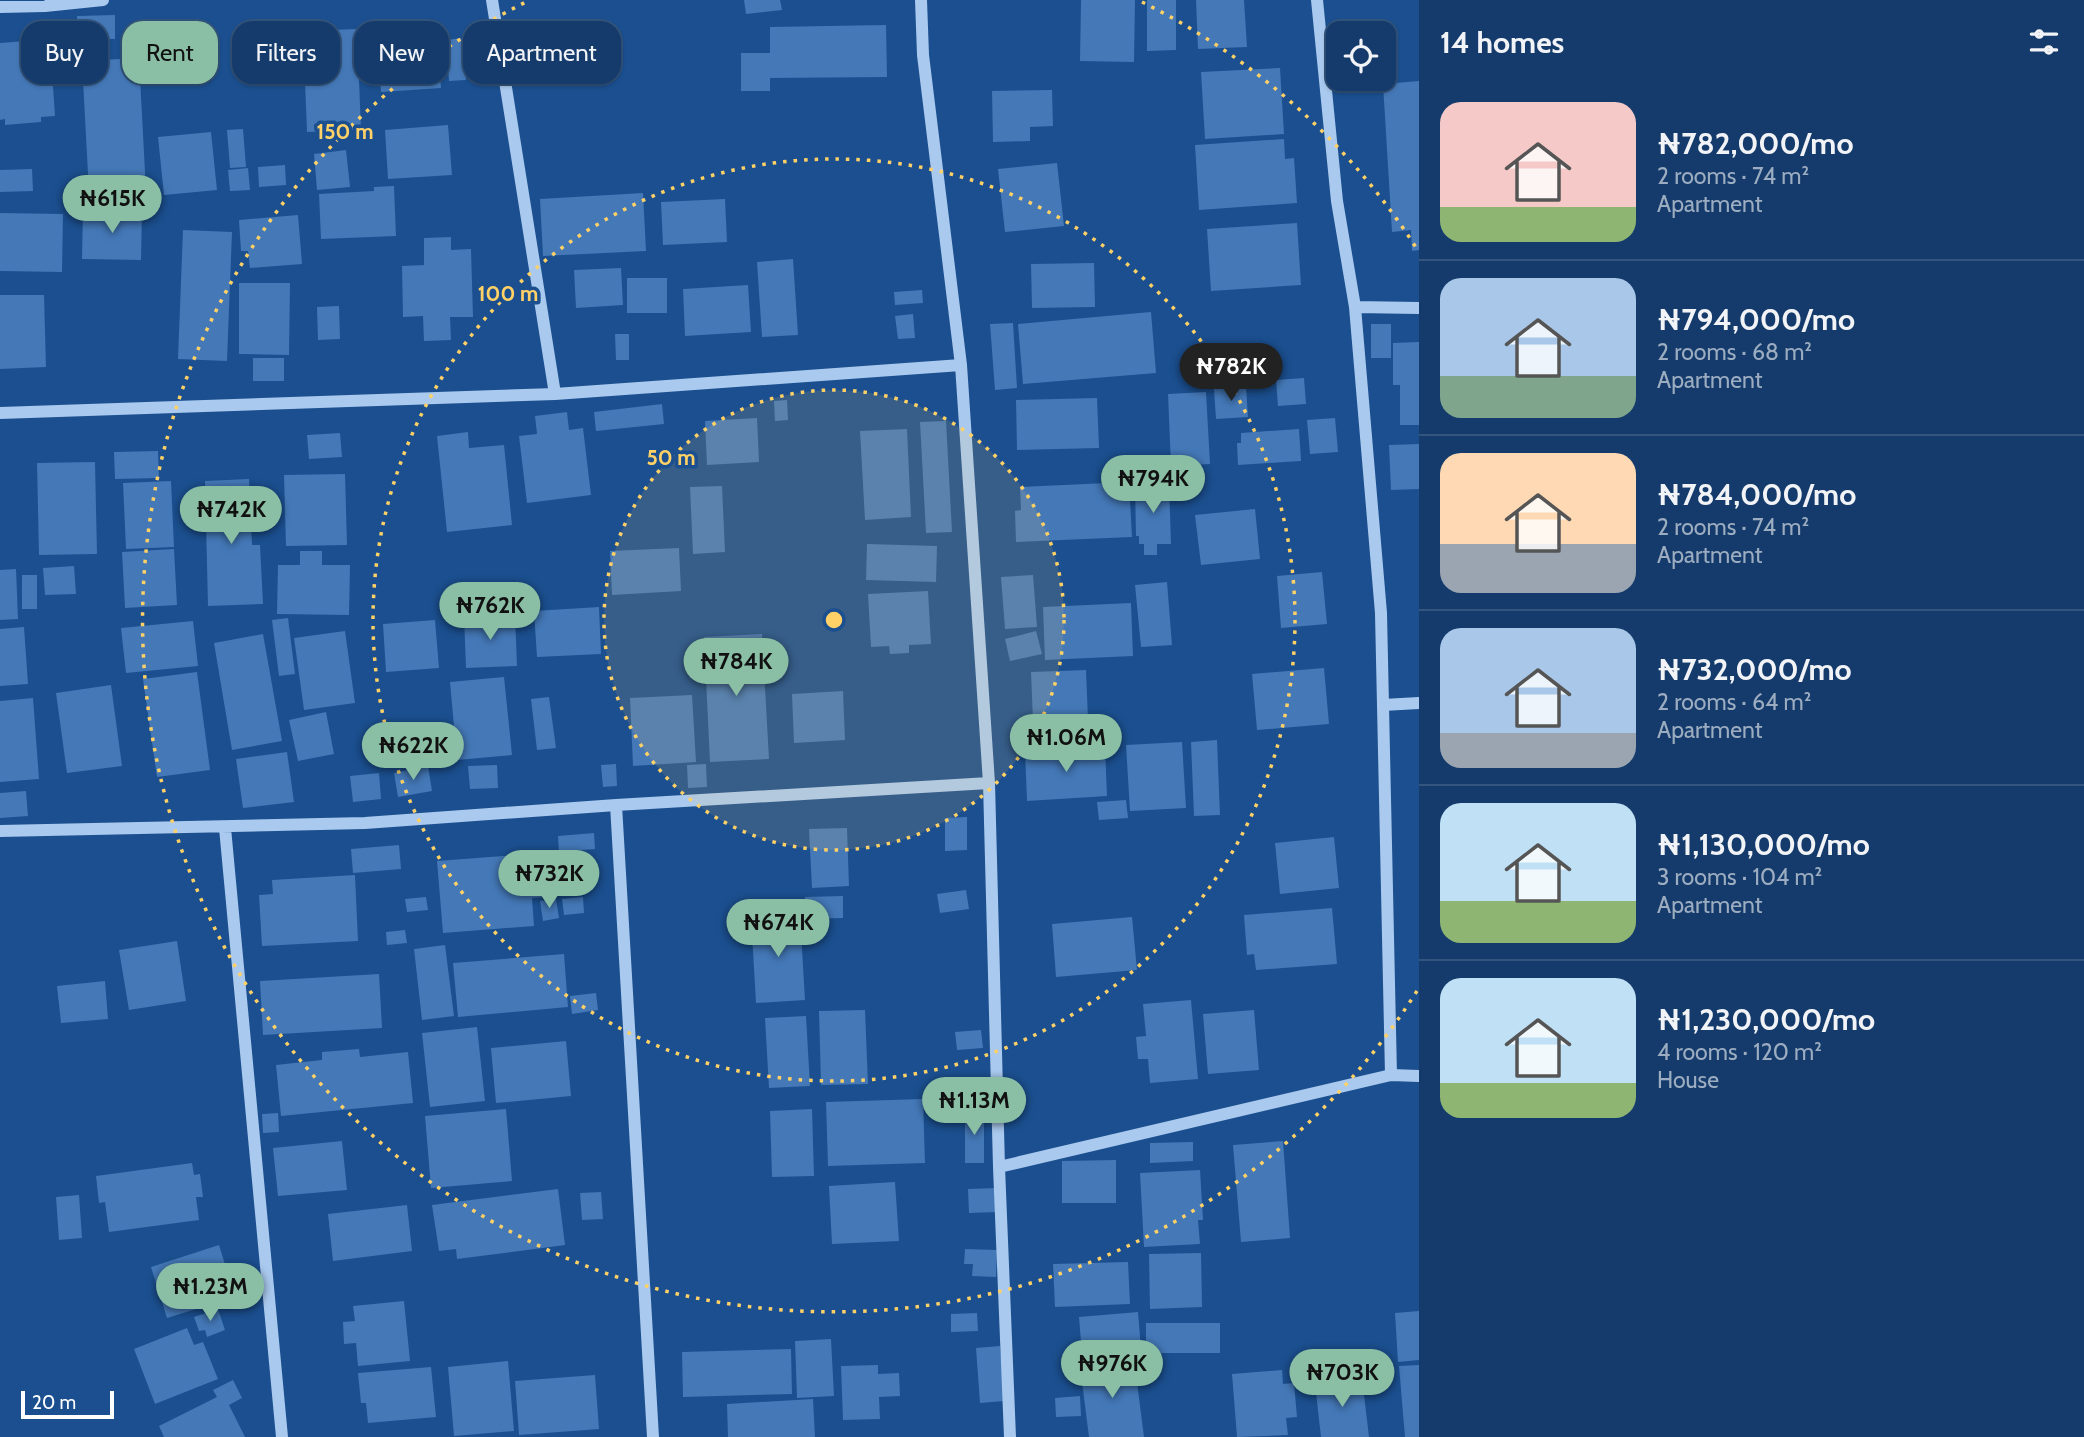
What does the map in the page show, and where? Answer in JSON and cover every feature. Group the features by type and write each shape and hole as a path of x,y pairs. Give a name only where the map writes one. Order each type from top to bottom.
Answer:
{"street":[{"path":"0,7 103,0"},
{"path":"492,0 555,394"},
{"path":"921,0 923,55 961,365 989,783 999,1167 1010,1437"},
{"path":"1317,0 1337,201 1356,307 1381,613 1391,1075"},
{"path":"1356,307 1419,308"},
{"path":"0,413 555,394 961,365"},
{"path":"1383,705 1419,703"},
{"path":"0,831 365,824 616,805 989,783"},
{"path":"616,805 653,1437"},
{"path":"225,828 282,1437"},
{"path":"999,1167 1391,1075 1419,1076"}],"building":[{"path":"744,0 780,0 782,10 746,14"},
{"path":"1081,0 1135,0 1134,62 1080,61"},
{"path":"1147,0 1176,0 1176,50 1147,51"},
{"path":"1196,0 1244,0 1247,47 1198,49"},
{"path":"115,15 115,39 108,39 108,21 77,21 77,16"},
{"path":"886,25 887,77 770,78 770,91 741,91 741,53 770,53 770,27"},
{"path":"354,29 354,84 359,84 361,130 307,132 305,84 340,84 340,30"},
{"path":"462,38 463,80 449,81 449,40"},
{"path":"21,41 21,84 53,84 55,116 41,117 41,122 5,125 5,119 0,120 0,43"},
{"path":"122,59 122,84 140,84 146,191 89,193 83,84 108,84 108,60"},
{"path":"1280,68 1284,134 1205,139 1201,72"},
{"path":"1419,81 1419,250 1412,251 1411,230 1392,232 1383,91 1396,91 1396,83"},
{"path":"380,84 441,84 441,88 381,92"},
{"path":"1052,90 1053,126 1030,127 1030,141 993,142 992,91"},
{"path":"448,125 452,175 388,179 385,130"},
{"path":"243,129 246,167 230,168 227,130"},
{"path":"211,132 217,190 164,195 158,137"},
{"path":"1284,139 1285,159 1294,158 1297,203 1199,210 1195,145"},
{"path":"346,150 350,187 317,190 314,154"},
{"path":"1057,163 1064,226 1005,232 998,169"},
{"path":"285,165 286,185 259,187 258,167"},
{"path":"248,168 250,190 230,191 228,170"},
{"path":"32,169 33,191 0,192 0,170"},
{"path":"394,186 396,236 321,239 319,194 374,191 374,187"},
{"path":"643,193 646,251 543,256 540,199"},
{"path":"725,199 727,242 663,245 661,202"},
{"path":"83,209 142,211 141,260 82,259"},
{"path":"0,213 63,214 62,272 0,271"},
{"path":"298,215 302,264 250,268 248,251 241,251 239,220"},
{"path":"1297,223 1301,285 1211,291 1207,229"},
{"path":"183,230 232,232 227,361 178,359"},
{"path":"451,237 451,250 471,249 473,317 450,317 451,340 424,341 423,316 403,317 402,266 424,265 424,238"},
{"path":"793,259 798,335 762,337 757,262"},
{"path":"1094,263 1095,307 1032,308 1031,264"},
{"path":"621,268 623,305 576,308 574,270"},
{"path":"627,278 667,278 667,313 627,313"},
{"path":"239,283 290,283 289,355 239,354"},
{"path":"748,285 751,332 685,336 683,289"},
{"path":"922,290 923,303 895,305 894,292"},
{"path":"0,295 44,295 46,367 0,369"},
{"path":"339,306 340,339 318,340 317,307"},
{"path":"1151,312 1156,373 1023,384 1018,324"},
{"path":"913,314 915,338 898,339 895,316"},
{"path":"1013,323 1017,388 995,390 990,324"},
{"path":"1371,324 1391,324 1391,358 1371,358"},
{"path":"615,334 629,334 629,360 616,360"},
{"path":"1419,342 1419,425 1400,425 1400,385 1393,385 1393,343"},
{"path":"253,358 284,358 284,381 253,381"},
{"path":"1304,378 1306,404 1278,406 1276,380"},
{"path":"1246,387 1248,417 1216,419 1214,389"},
{"path":"1206,392 1210,464 1171,466 1168,394"},
{"path":"1097,398 1099,448 1017,450 1016,400"},
{"path":"787,400 788,420 775,421 774,401"},
{"path":"662,404 664,424 596,431 594,412"},
{"path":"567,412 569,430 583,428 591,495 527,503 519,436 537,434 535,416"},
{"path":"757,418 759,462 707,465 705,421"},
{"path":"1335,418 1338,452 1310,454 1307,420"},
{"path":"946,421 952,532 926,533 920,422"},
{"path":"907,429 911,517 865,520 860,431"},
{"path":"1299,429 1301,461 1238,465 1237,443 1241,443 1241,433"},
{"path":"468,432 469,448 504,445 512,525 447,532 437,436"},
{"path":"340,433 342,457 309,459 307,435"},
{"path":"1419,444 1419,489 1391,490 1389,445"},
{"path":"158,451 159,478 115,479 114,452"},
{"path":"95,462 97,554 39,555 37,463"},
{"path":"345,474 347,545 286,546 284,475"},
{"path":"249,479 252,545 260,545 263,604 208,606 205,481"},
{"path":"171,481 174,547 126,549 123,483"},
{"path":"1129,482 1132,537 1016,542 1015,511 1021,510 1020,487"},
{"path":"1169,482 1171,544 1157,544 1157,555 1144,555 1144,544 1139,544 1139,536 1136,536 1135,483"},
{"path":"722,486 725,552 693,554 690,487"},
{"path":"1255,509 1260,559 1201,565 1195,515"},
{"path":"867,544 937,546 936,582 866,580"},
{"path":"679,548 681,591 612,595 610,551"},
{"path":"174,549 177,605 125,608 122,552"},
{"path":"300,551 322,551 322,565 350,565 349,615 277,614 278,565 300,565"},
{"path":"74,566 76,594 45,595 43,568"},
{"path":"16,569 18,619 0,620 0,570"},
{"path":"1322,572 1327,624 1281,628 1277,576"},
{"path":"22,575 37,575 37,609 22,609"},
{"path":"1033,575 1037,627 1005,629 1001,577"},
{"path":"1167,582 1172,645 1141,647 1135,585"},
{"path":"928,591 931,644 909,645 909,653 890,654 889,646 871,647 868,594"},
{"path":"1131,603 1133,656 1045,660 1043,607"},
{"path":"599,607 601,654 537,657 534,611"},
{"path":"515,615 517,666 466,668 464,617"},
{"path":"288,618 295,674 279,676 272,620"},
{"path":"435,620 439,668 386,672 383,624"},
{"path":"193,621 198,666 126,673 121,628"},
{"path":"24,627 28,684 0,686 0,629"},
{"path":"345,631 355,703 304,710 294,638"},
{"path":"1036,631 1042,654 1010,661 1005,639"},
{"path":"263,634 282,741 232,750 214,643"},
{"path":"762,634 769,759 710,762 704,637"},
{"path":"1324,668 1329,724 1257,730 1252,674"},
{"path":"1086,670 1088,719 1033,721 1031,672"},
{"path":"197,672 210,770 157,777 143,679"},
{"path":"504,677 512,755 457,760 450,682"},
{"path":"111,685 122,766 67,773 56,693"},
{"path":"843,691 845,740 794,743 792,694"},
{"path":"692,695 696,762 633,766 630,698"},
{"path":"549,697 556,748 537,750 531,699"},
{"path":"33,698 39,779 0,782 0,701"},
{"path":"326,712 334,754 298,761 289,720"},
{"path":"1217,740 1220,815 1194,816 1191,742"},
{"path":"1182,742 1186,808 1130,811 1126,745"},
{"path":"1105,747 1107,796 1027,801 1025,751"},
{"path":"287,752 294,802 243,808 236,759"},
{"path":"616,764 617,786 603,787 601,765"},
{"path":"706,764 707,787 688,788 687,765"},
{"path":"497,765 498,788 470,789 468,766"},
{"path":"428,766 432,791 398,797 394,773"},
{"path":"379,773 381,799 353,802 350,776"},
{"path":"26,791 28,816 0,818 0,793"},
{"path":"1126,800 1128,818 1099,820 1097,802"},
{"path":"967,817 967,850 945,851 945,818"},
{"path":"847,828 849,886 812,888 809,829"},
{"path":"594,833 595,849 559,852 558,836"},
{"path":"1334,837 1339,888 1280,894 1275,843"},
{"path":"399,845 401,869 353,873 351,849"},
{"path":"529,854 530,871 545,870 547,897 532,898 534,926 443,933 437,861"},
{"path":"355,875 358,941 262,946 259,895 273,894 272,880"},
{"path":"966,890 969,909 940,913 937,894"},
{"path":"843,896 843,918 805,919 805,897"},
{"path":"426,897 428,910 407,912 405,899"},
{"path":"583,897 584,913 564,915 562,899"},
{"path":"556,899 559,918 543,921 540,901"},
{"path":"1332,908 1337,964 1256,970 1254,954 1247,955 1244,915"},
{"path":"800,915 805,1000 756,1003 751,917"},
{"path":"1132,917 1137,970 1056,977 1052,924"},
{"path":"405,930 407,943 387,945 386,932"},
{"path":"177,941 186,1001 129,1010 119,950"},
{"path":"445,945 454,1016 422,1020 414,949"},
{"path":"564,954 568,1007 458,1017 453,963"},
{"path":"379,974 382,1028 263,1035 260,981"},
{"path":"105,981 108,1019 61,1023 57,986"},
{"path":"596,993 598,1010 572,1014 570,996"},
{"path":"1191,1000 1198,1079 1150,1083 1148,1059 1138,1059 1136,1037 1146,1036 1143,1004"},
{"path":"865,1010 868,1084 821,1085 819,1011"},
{"path":"1254,1010 1259,1070 1208,1074 1203,1014"},
{"path":"806,1016 810,1086 769,1088 765,1018"},
{"path":"477,1027 485,1101 430,1107 422,1033"},
{"path":"981,1030 983,1048 957,1050 955,1032"},
{"path":"566,1041 571,1096 496,1103 491,1048"},
{"path":"359,1049 360,1057 408,1052 413,1103 281,1116 276,1065 322,1060 322,1052"},
{"path":"923,1099 925,1163 828,1166 826,1102"},
{"path":"506,1109 512,1181 431,1188 425,1116"},
{"path":"812,1109 814,1176 772,1177 770,1111"},
{"path":"965,1110 984,1110 984,1163 965,1163"},
{"path":"278,1113 279,1132 263,1133 262,1114"},
{"path":"342,1141 347,1190 278,1196 273,1148"},
{"path":"1283,1141 1290,1238 1241,1242 1233,1145"},
{"path":"1193,1142 1193,1161 1150,1163 1150,1143"},
{"path":"1116,1160 1116,1203 1062,1203 1062,1161"},
{"path":"192,1163 194,1175 200,1174 203,1197 196,1197 199,1220 109,1232 105,1202 99,1203 96,1176"},
{"path":"1200,1170 1203,1220 1198,1220 1200,1244 1144,1247 1140,1173"},
{"path":"895,1182 899,1241 832,1244 829,1186"},
{"path":"997,1188 998,1212 969,1213 968,1189"},
{"path":"558,1189 565,1245 457,1259 456,1249 439,1251 432,1205"},
{"path":"601,1192 603,1219 582,1220 580,1193"},
{"path":"79,1195 82,1238 59,1240 56,1197"},
{"path":"407,1205 412,1251 333,1261 328,1214"},
{"path":"219,1245 235,1297 167,1318 151,1267"},
{"path":"965,1249 997,1250 996,1277 972,1276 973,1264 964,1264"},
{"path":"1201,1253 1202,1307 1150,1309 1149,1254"},
{"path":"1128,1262 1130,1304 1055,1307 1053,1264"},
{"path":"404,1301 410,1361 358,1366 356,1343 344,1344 343,1322 355,1321 353,1306"},
{"path":"218,1309 225,1330 207,1337 205,1330 199,1331 194,1317"},
{"path":"1419,1311 1419,1360 1398,1362 1395,1313"},
{"path":"1138,1312 1141,1349 1082,1354 1079,1317"},
{"path":"977,1313 978,1331 951,1332 951,1314"},
{"path":"1146,1323 1220,1323 1220,1353 1146,1353"},
{"path":"187,1328 194,1345 203,1342 218,1379 155,1404 134,1349"},
{"path":"831,1339 834,1396 797,1398 795,1341"},
{"path":"1000,1346 1004,1401 980,1403 976,1348"},
{"path":"791,1349 792,1394 683,1397 682,1352"},
{"path":"1134,1359 1144,1437 1089,1437 1080,1366"},
{"path":"508,1361 514,1431 454,1436 448,1367"},
{"path":"878,1365 878,1374 899,1373 900,1396 879,1397 880,1419 843,1420 841,1366"},
{"path":"1419,1365 1419,1437 1405,1437 1399,1366"},
{"path":"431,1367 436,1417 368,1423 366,1403 361,1403 358,1373"},
{"path":"1282,1370 1283,1384 1294,1383 1297,1417 1286,1418 1288,1435 1237,1437 1232,1374"},
{"path":"595,1375 599,1429 519,1435 515,1381"},
{"path":"1362,1378 1369,1437 1321,1437 1315,1384"},
{"path":"233,1380 242,1398 229,1405 245,1437 164,1437 159,1426 217,1397 213,1390"},
{"path":"1080,1396 1081,1416 1056,1417 1055,1398"},
{"path":"813,1399 815,1437 728,1437 727,1404"}]}
